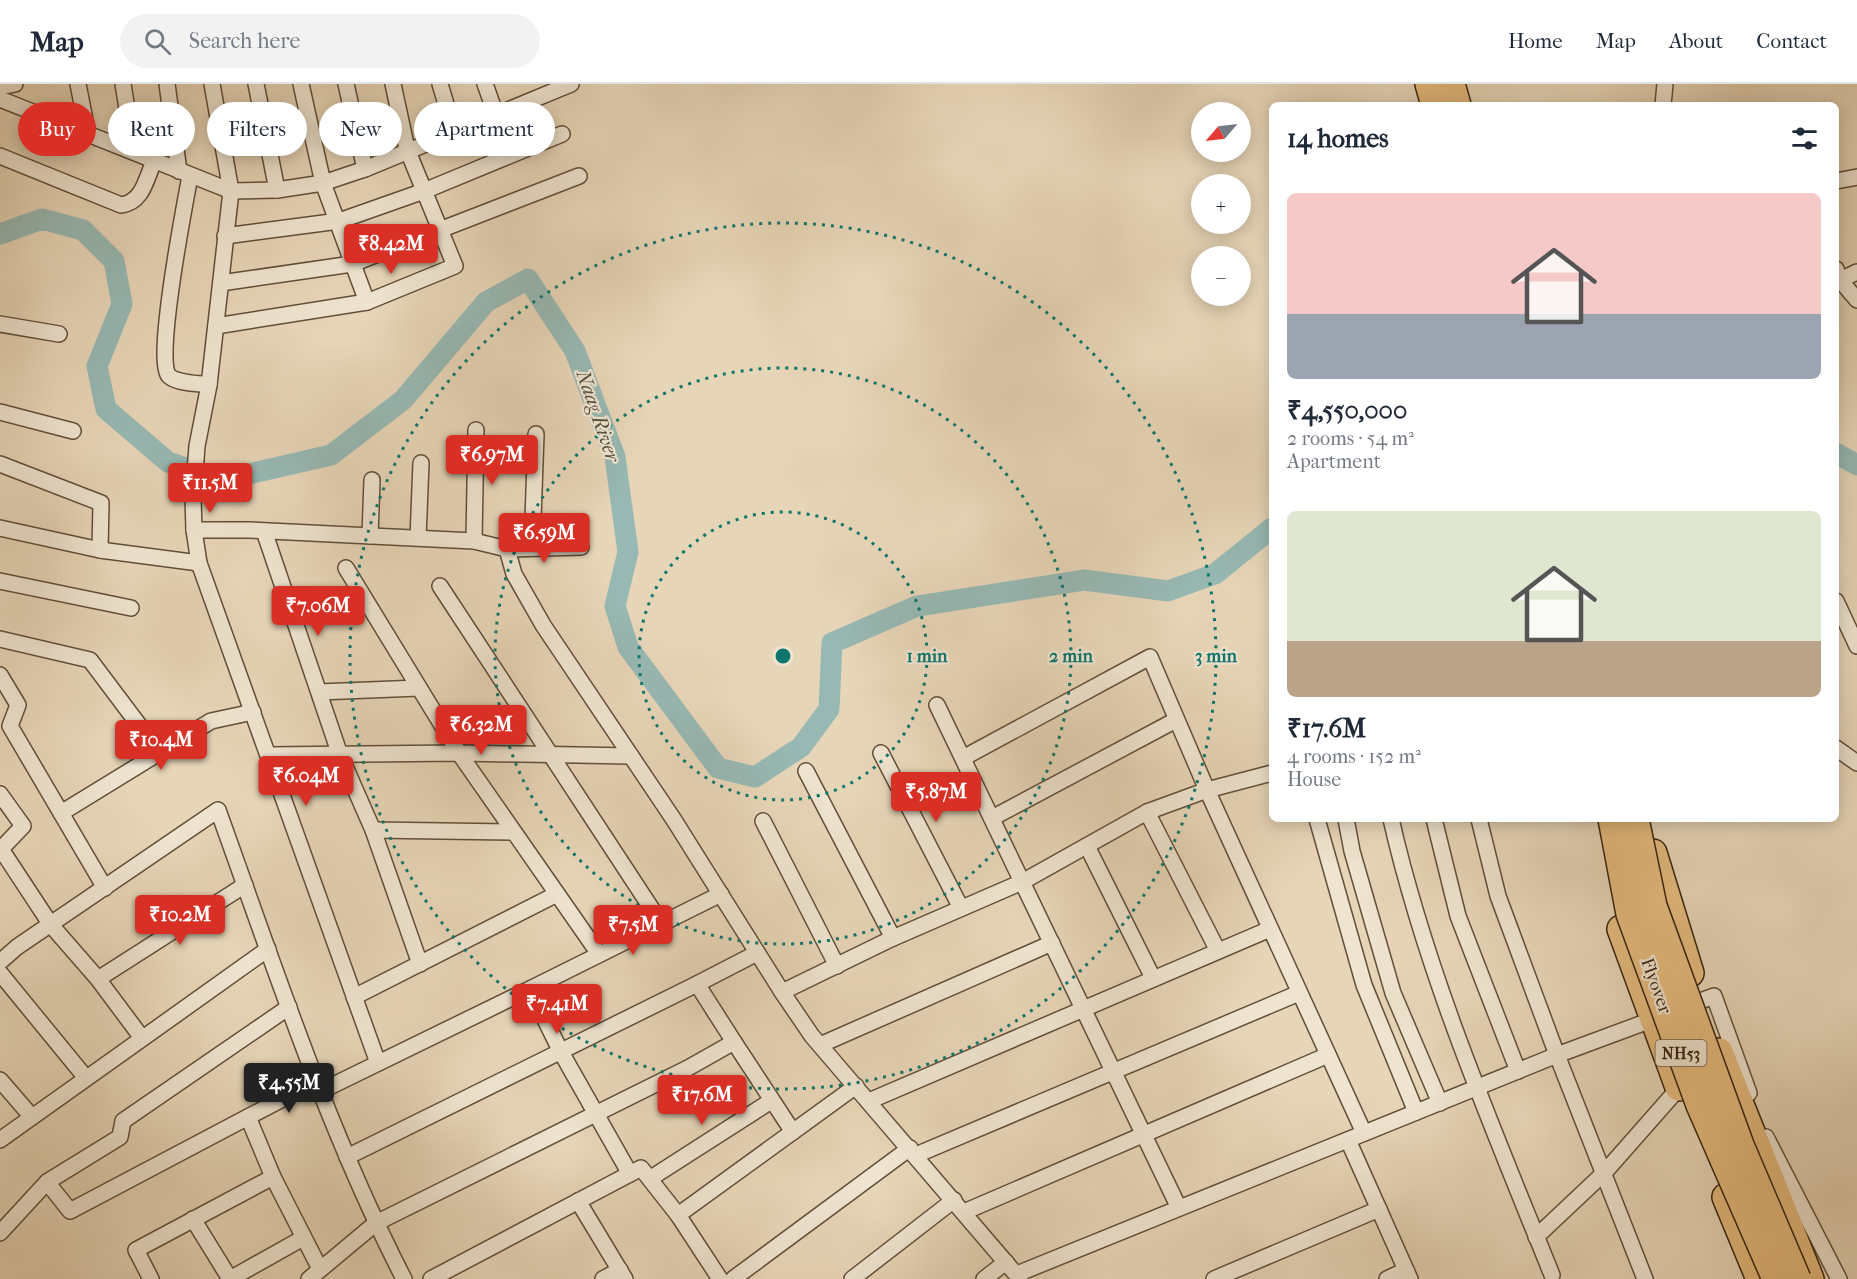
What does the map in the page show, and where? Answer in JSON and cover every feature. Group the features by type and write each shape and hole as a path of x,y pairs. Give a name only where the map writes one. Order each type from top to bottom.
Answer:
{"highway":[{"path":"1417,84 1422,102"},
{"path":"1429,84 1434,102"},
{"path":"1453,84 1458,102"},
{"name":"NH53","path":"1600,822 1622,929 1687,1107 1760,1279"},
{"name":"Flyover","path":"1613,822 1630,914 1700,1105 1776,1279"},
{"name":"Flyover","path":"1636,822 1653,906 1740,1145 1797,1279"},
{"name":"NH53","path":"1647,822 1655,862 1699,1001 1810,1279"},
{"path":"1741,1233 1784,1214"}],"street":[{"path":"0,87 15,84"},
{"path":"78,84 82,102"},
{"path":"123,84 126,102"},
{"path":"167,84 184,174 164,368 168,376 177,380 209,385"},
{"path":"212,84 231,191 209,385 197,446 193,499 194,530 199,563 378,1063"},
{"path":"256,84 277,190"},
{"path":"301,84 323,183 339,220 352,264 367,302"},
{"path":"346,84 365,169"},
{"path":"216,326 367,302 455,266 407,149 393,84"},
{"path":"440,84 445,102"},
{"path":"485,84 491,102"},
{"path":"517,102 537,90 571,84"},
{"path":"1663,102 1665,84"},
{"path":"0,99 18,106"},
{"path":"225,236 339,220 424,190 562,134"},
{"path":"144,156 231,191 277,190 323,183 365,169 414,146"},
{"path":"0,156 121,205 132,203 139,197 154,160"},
{"path":"221,283 352,264 579,176"},
{"path":"1839,180 1857,177"},
{"path":"1839,277 1857,272"},
{"path":"1839,278 1857,300"},
{"path":"1,327 59,334"},
{"path":"0,412 74,431"},
{"path":"474,541 476,430"},
{"path":"532,548 536,434"},
{"path":"418,538 421,463"},
{"path":"0,464 101,503 100,550"},
{"path":"370,536 372,480"},
{"path":"0,528 100,550 199,563"},
{"path":"194,530 474,541 507,549 580,547"},
{"path":"264,531 340,754 373,830 420,964"},
{"path":"507,549 514,574 543,625 631,756 782,992 820,1045 1018,1277 1179,1208 1477,1087 1714,996 1761,1127 1801,1209 1839,1279"},
{"path":"346,568 459,753 512,832 600,954"},
{"path":"0,581 130,609"},
{"path":"440,586 661,923"},
{"path":"1839,607 1857,646"},
{"path":"0,639 90,660 160,753"},
{"path":"963,758 1150,657 1206,790 1364,1133"},
{"path":"0,675 18,705 10,726 105,888"},
{"path":"319,692 419,688"},
{"path":"937,705 1179,1208"},
{"path":"61,813 211,721 254,712"},
{"path":"992,818 1176,720"},
{"path":"1839,750 1857,763"},
{"path":"269,755 459,753 631,756"},
{"path":"881,753 961,908"},
{"path":"806,771 893,938"},
{"path":"782,992 893,938 1022,882 1147,812 1206,790 1269,774"},
{"path":"0,794 23,826 1,849 51,925 98,979 142,1038"},
{"path":"0,962 218,810 317,1087 376,1223 404,1279"},
{"path":"1147,812 1218,951"},
{"path":"763,822 837,966"},
{"path":"1318,822 1364,985 1416,1112"},
{"path":"1347,822 1352,850 1393,993 1440,1103"},
{"path":"1392,822 1400,857 1445,1003 1552,1275"},
{"path":"1435,822 1458,916 1518,1071"},
{"path":"1480,822 1498,896 1604,1173 1641,1277"},
{"path":"373,830 512,832"},
{"path":"1087,846 1153,978"},
{"path":"98,979 245,885"},
{"path":"354,997 557,894"},
{"path":"47,1182 70,1211 248,1116 378,1063 720,894"},
{"path":"869,1101 1270,929"},
{"path":"820,1045 1052,943"},
{"path":"0,1140 268,949"},
{"path":"347,1157 758,953"},
{"path":"0,974 86,1078"},
{"path":"697,984 793,1132"},
{"path":"530,989 561,1052 630,1174"},
{"path":"734,1279 913,1152 1114,1073 1299,993"},
{"path":"0,1233 47,1182 120,1137 123,1121 289,1007"},
{"path":"1536,1237 1604,1173 1678,1089 1654,1019"},
{"path":"248,1116 273,1177 303,1238 314,1274 376,1223 688,1068 734,1042"},
{"path":"852,1279 959,1206 1144,1136 1328,1056"},
{"path":"0,1080 32,1117"},
{"path":"678,1215 856,1086"},
{"path":"651,1178 771,1101"},
{"path":"1348,1140 1408,1274 1387,1279"},
{"path":"431,1279 641,1168 678,1215 720,1279"},
{"path":"151,1279 136,1250 273,1177"},
{"path":"578,1201 622,1275 603,1279"},
{"path":"1214,1279 1379,1209"},
{"path":"194,1219 230,1279 303,1238"},
{"path":"984,1279 1006,1262"}],"waterway":[{"name":"Naag River","path":"0,234 42,219 83,230 114,261 122,304 97,366 106,409 168,462 223,480 331,455 403,400 486,302 528,279 575,351 615,457 628,552 615,606 628,647 718,768 755,777 801,747 829,709 832,643 917,606 1084,580 1168,591 1215,574 1269,530"},
{"name":"Naag River","path":"1839,455 1857,465"}]}
